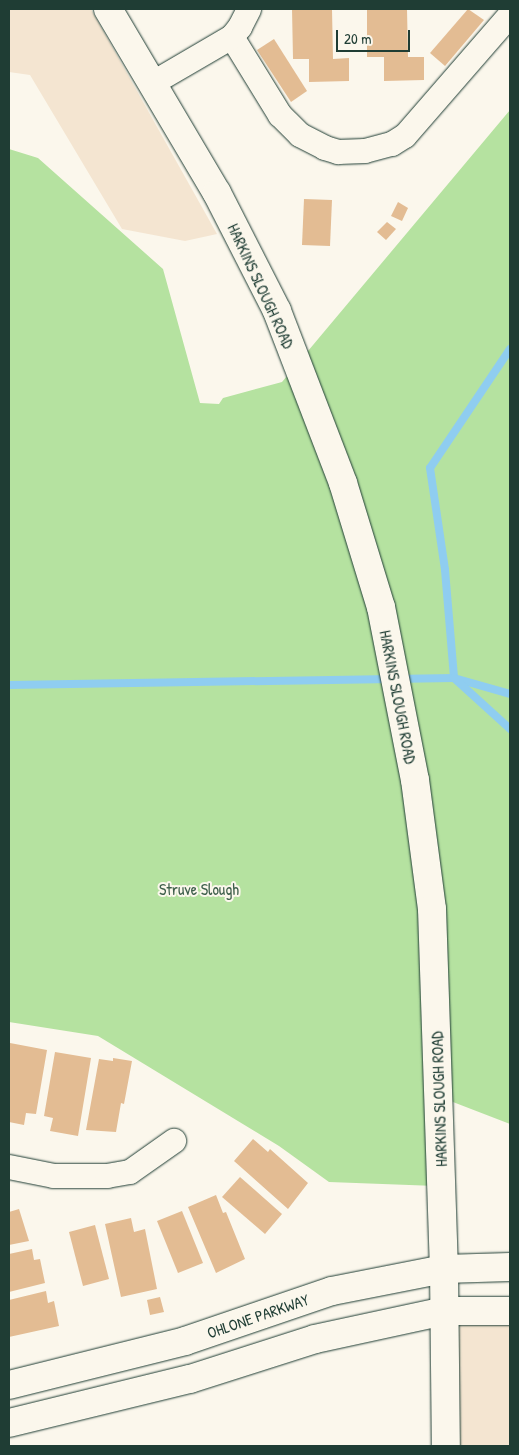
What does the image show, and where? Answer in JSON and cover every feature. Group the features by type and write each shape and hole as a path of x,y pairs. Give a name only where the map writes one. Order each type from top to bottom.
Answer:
{"main road":[{"name":"HARKINS SLOUGH ROAD","path":"108,9 216,193 277,311 343,483 380,607 413,770 432,910 444,1269 446,1446"},
{"name":"OHLONE PARKWAY","path":"9,1385 184,1341 332,1290 444,1269 510,1267"},
{"path":"9,1424 166,1385 315,1339 444,1311 510,1311"}],"street":[{"path":"153,83 232,36 240,28 249,9"},
{"path":"232,36 280,115 300,135 325,148 338,152 365,151 392,144 405,136 510,15"},
{"path":"9,1167 54,1176 107,1176 130,1172 174,1141"}],"shaded area":[{"path":"9,9 91,9 217,234 185,241 122,229 30,75 9,72"},
{"path":"444,1311 510,1312 510,1446 446,1446"}],"green space":[{"name":"Struve Slough","path":"510,110 510,1124 427,1092 436,1186 329,1182 279,1146 98,1036 9,1022 9,149 38,158 163,269 200,403 219,404 223,398 282,382"}],"building":[{"path":"292,9 332,9 333,59 349,58 349,81 309,82 309,59 293,59"},
{"path":"367,9 407,9 408,57 424,57 424,80 384,81 384,57 367,57"},
{"path":"468,9 484,20 445,66 430,53"},
{"path":"274,39 307,91 291,102 257,50"},
{"path":"304,199 332,200 330,246 302,245"},
{"path":"398,202 408,208 402,221 391,216"},
{"path":"387,222 396,229 386,240 377,232"},
{"path":"10,1043 47,1050 36,1114 26,1113 24,1125 9,1122"},
{"path":"55,1052 91,1058 78,1136 50,1131 53,1118 44,1116"},
{"path":"113,1058 132,1061 124,1104 121,1103 116,1132 86,1130 99,1059 113,1061"},
{"path":"253,1139 268,1152 270,1149 308,1183 288,1209 234,1161"},
{"path":"240,1177 282,1214 265,1234 222,1197"},
{"path":"216,1195 223,1213 226,1212 245,1259 216,1273 188,1207"},
{"path":"19,1209 29,1241 9,1245 9,1212"},
{"path":"182,1211 203,1263 178,1273 157,1221"},
{"path":"131,1218 134,1232 145,1229 157,1289 121,1297 105,1224"},
{"path":"95,1225 109,1279 83,1286 69,1232"},
{"path":"32,1249 34,1260 40,1259 45,1283 9,1292 9,1254"},
{"path":"46,1291 48,1303 54,1301 59,1326 9,1337 9,1300"},
{"path":"160,1297 164,1312 150,1315 147,1300"}],"waterway":[{"path":"510,349 430,468 445,570 454,678 510,694"},
{"name":"Struve Slough","path":"9,685 454,678 510,729"}]}
